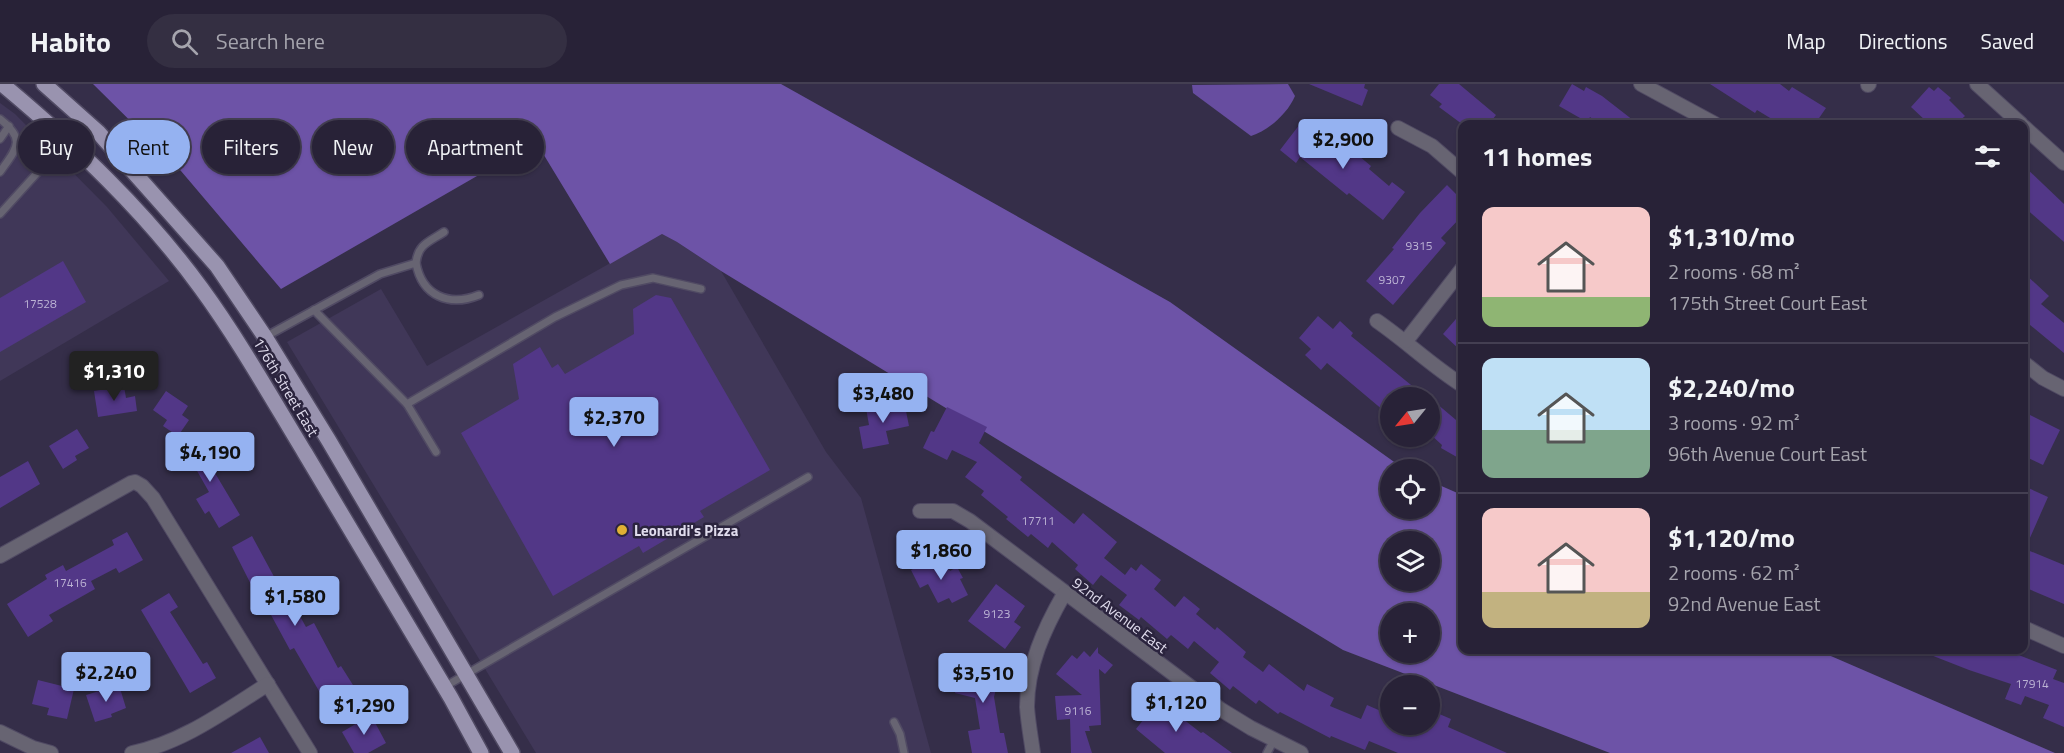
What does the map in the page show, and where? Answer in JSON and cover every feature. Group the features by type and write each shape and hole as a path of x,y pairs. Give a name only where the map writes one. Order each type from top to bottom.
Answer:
{"main road":[{"name":"176th Street East","path":"2,84 44,120"},
{"name":"176th Street East","path":"44,84 98,132 217,266 265,337 335,451 512,753"},
{"name":"176th Street East","path":"94,166 155,231 201,287 248,358 481,753"}],"street":[{"path":"1641,84 1708,120"},
{"path":"1977,84 2016,120"},
{"path":"1398,128 1432,146 1458,169"},
{"path":"2028,131 2064,163"},
{"path":"1406,341 1458,274"},
{"path":"1377,321 1406,341 1436,369 1458,383"},
{"path":"2028,366 2043,378 2064,389"},
{"path":"0,556 130,483 135,482 142,486 153,498 310,753"},
{"name":"92nd Avenue East","path":"920,511 953,511 970,521 1210,702 1251,728 1301,753"},
{"path":"1033,753 1028,707 1035,653 1064,594"},
{"path":"2028,630 2064,646"},
{"path":"132,753 152,749 178,738 268,684"},
{"path":"0,732 33,748 51,753"}],"lane":[{"path":"0,119 15,133 16,148 0,172"},
{"path":"0,139 9,126"},
{"path":"0,214 36,174"},
{"path":"444,232 421,247 417,253 418,274 424,286 441,297 462,300 479,295"},
{"path":"265,337 380,274 416,263"},
{"path":"407,404 555,317 621,285 653,278 701,289"},
{"path":"314,310 407,404 436,452"},
{"path":"444,687 808,477"},
{"path":"894,722 900,734 904,753"},
{"path":"1267,753 1274,740"}],"shaded area":[{"path":"93,84 781,84 1170,302 1390,459 1380,459 1380,519 1440,519 1440,485 1458,493 1458,654 1826,654 2055,753 1610,753 1440,687 1440,675 1408,675 1343,650 662,234 610,264 544,155 544,120 406,120 406,174 480,174 281,289 184,174 190,174 190,120 129,120"},
{"path":"1288,84 1295,96 1288,109 1271,126 1251,136 1193,93 1192,85"},
{"path":"0,103 21,120 18,120 18,174 74,174 107,207 169,281 0,381"},
{"path":"662,234 721,271 826,452 861,498 931,753 536,753 287,342 381,289 427,366"}],"building":[{"path":"1309,84 1365,84 1364,88 1368,90 1362,106"},
{"path":"1439,84 1459,84 1496,115 1492,120 1458,121 1439,107 1442,104 1430,95"},
{"path":"1572,84 1584,91 1586,87 1602,96 1633,120 1594,120 1590,117 1588,120 1584,120 1559,106"},
{"path":"1710,84 1780,84 1789,91 1792,87 1826,108 1818,120 1773,120 1757,110 1755,113"},
{"path":"1929,87 1934,91 1938,87 1951,98 1949,100 1965,116 1960,120 1925,120 1911,107"},
{"path":"1300,124 1310,132 1312,129 1335,148 1341,141 1371,166 1369,169 1389,186 1392,182 1405,192 1383,220 1349,193 1347,195 1300,157 1296,163 1280,150"},
{"path":"2028,170 2064,204 2064,242 2028,210"},
{"path":"1447,185 1458,196 1458,220 1441,238 1446,243 1393,305 1366,281 1394,249 1392,248 1420,213"},
{"path":"63,261 86,302 0,352 0,298"},
{"path":"2028,277 2049,296 2041,304 2064,323 2064,353 2028,323"},
{"path":"656,295 671,298 770,470 700,511 704,517 643,553 639,546 553,596 461,433 519,399 513,364 540,347 552,368 558,364 565,374 634,334 633,309"},
{"path":"1318,316 1333,329 1340,321 1353,333 1351,336 1414,387 1380,387 1380,408 1327,363 1321,370 1305,355 1311,349 1299,338"},
{"path":"1458,317 1458,348 1443,334"},
{"path":"124,386 126,398 135,396 137,411 98,417 94,391"},
{"path":"166,391 188,406 182,415 189,420 178,436 163,426 167,420 153,410"},
{"path":"904,401 909,426 886,431 889,444 863,449 859,427 869,425 866,408"},
{"path":"1440,406 1458,422 1458,458 1441,448 1440,443"},
{"path":"947,407 987,427 979,443 1022,477 1020,480 1074,524 1083,513 1117,542 1104,558 1125,575 1131,567 1136,571 1141,564 1161,580 1154,589 1175,607 1184,596 1200,609 1196,614 1215,630 1217,627 1246,652 1243,657 1263,672 1269,664 1304,691 1307,684 1334,698 1330,706 1361,719 1367,705 1380,711 1380,735 1440,735 1440,714 1451,719 1448,727 1507,753 1398,753 1369,741 1365,750 1331,736 1330,738 1280,712 1278,714 1259,700 1256,704 1233,686 1230,690 1210,673 1219,662 1194,641 1188,649 1171,635 1167,639 1141,617 1139,620 1119,605 1127,595 1101,575 1093,585 1075,569 1078,565 1052,542 1048,548 1031,534 1028,537 1006,519 1008,517 981,495 984,491 965,477 977,462 952,450 947,460 923,448 931,431 934,432"},
{"path":"2028,414 2060,430 2043,465 2028,458"},
{"path":"77,429 89,448 75,456 77,460 63,469 49,446"},
{"path":"203,437 217,465 212,468 240,515 219,528 209,511 205,514 196,499 209,492 192,462 187,465 179,450"},
{"path":"28,461 40,484 0,508 0,477"},
{"path":"2028,488 2048,497 2028,542"},
{"path":"127,532 143,560 119,573 116,568 91,581 95,589 49,615 53,621 28,637 7,604 47,579 45,575 63,565 66,571 114,545 112,540"},
{"path":"252,536 278,584 281,582 306,627 314,623 338,668 341,666 358,693 330,710 294,648 290,650 264,602 261,604 232,547"},
{"path":"2028,550 2064,565 2064,604 2028,589"},
{"path":"933,559 937,567 945,562 950,571 957,567 968,595 952,603 949,598 938,603 928,584 920,588 911,570"},
{"path":"996,584 1025,606 1014,622 1021,627 1005,649 968,621"},
{"path":"169,593 178,607 170,612 203,664 207,662 216,678 190,693 141,610"},
{"path":"1098,647 1098,653 1113,665 1105,674 1099,669 1101,725 1089,726 1090,731 1085,731 1092,753 1071,753 1070,719 1057,720 1055,696 1082,695 1056,674 1072,655 1077,659 1084,651 1090,657"},
{"path":"1928,654 2016,654 2057,670 2053,679 2064,683 2064,727 2043,718 2049,705 2025,696 2021,705 2005,699 2011,684"},
{"path":"984,656 1003,660 994,697 1000,733 1004,733 1008,753 972,753 968,731 980,729 975,698 955,693 963,660 983,664"},
{"path":"38,680 74,689 67,719 47,715 49,708 32,704"},
{"path":"119,685 126,708 111,714 112,717 95,722 86,695"},
{"path":"1159,700 1201,733 1203,732 1232,753 1165,753 1136,729"},
{"path":"371,715 386,743 368,753 354,753 342,732"},
{"path":"260,737 269,753 231,753"}],"place":[{"name":"Leonardi's Pizza","path":"622,530"}]}
